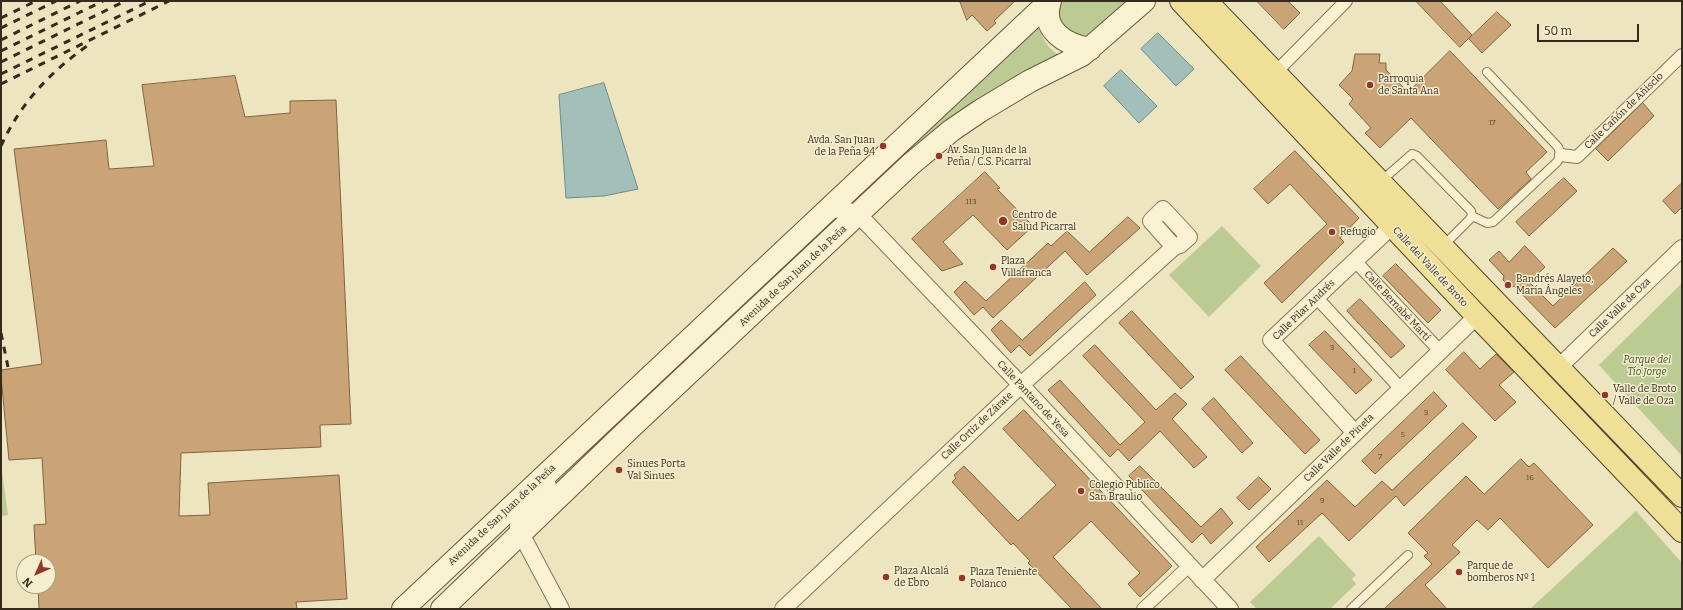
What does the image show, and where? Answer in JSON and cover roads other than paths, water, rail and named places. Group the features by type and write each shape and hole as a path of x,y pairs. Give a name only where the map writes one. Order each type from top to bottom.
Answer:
{"main road":[{"name":"Avenida de San Juan de la Peña","path":"1050,1 1047,16 1055,33 1066,42 1076,47 1090,49"},
{"name":"Avenida de San Juan de la Peña","path":"403,609 1050,1"},
{"name":"Avenida de San Juan de la Peña","path":"442,609 628,430 911,164 952,130 997,100 1082,55 1144,1"},
{"name":"Calle del Valle de Broto","path":"1181,1 1476,316 1682,531"},
{"path":"1206,1 1682,496"}],"street":[{"path":"1275,73 1346,1"},
{"name":"Calle Cañón de Añisclo","path":"1561,155 1576,157 1682,55"},
{"path":"826,211 847,210 858,214"},
{"name":"Calle Pantano de Yesa","path":"858,214 1020,384 1230,609"},
{"name":"Calle Pilar Andrés","path":"1355,433 1271,340 1392,226"},
{"name":"Calle Ortiz de Zárate","path":"783,609 1020,384 1174,247"},
{"name":"Calle Valle de Oza","path":"1558,368 1682,248"},
{"name":"Calle Bernabé Martí","path":"1355,261 1440,351"},
{"path":"1316,297 1401,388"},
{"name":"Calle Valle de Pineta","path":"1202,580 1476,316"},
{"name":"Avenida de San Juan de la Peña","path":"520,535 517,524 522,514 570,465 601,422"},
{"path":"520,535 561,609"},
{"path":"1143,609 1189,566"}],"lane":[{"path":"1472,216 1488,223 1493,222 1557,162 1561,155 1558,147 1487,72"},
{"path":"1380,182 1407,156 1412,154 1417,156 1471,211 1472,216"},
{"path":"1442,248 1472,216"},
{"path":"1351,609 1408,555"}],"water":[{"path":"1158,33 1194,69 1176,86 1141,49"},
{"path":"1121,70 1157,106 1139,123 1104,86"},
{"path":"604,83 638,189 604,196 566,198 559,95"}],"railway":[{"path":"1,18 36,1"},
{"path":"1,28 56,1"},
{"path":"1,40 80,1"},
{"path":"1,51 103,1"},
{"path":"1,62 125,1"},
{"path":"1,74 150,1"},
{"path":"1,84 169,1"},
{"path":"1,146 17,116 37,90 60,67 87,46"},
{"path":"1,333 8,367"}],"place":[{"name":"Parroquia de Santa Ana","path":"1370,85"},
{"name":"Avda. San Juan de la Peña 94","path":"883,146"},
{"name":"Av. San Juan de la Peña / C.S. Picarral","path":"939,156"},
{"name":"Centro de Salud Picarral","path":"1003,221"},
{"name":"Refugio","path":"1332,232"},
{"name":"Plaza Villafranca","path":"993,267"},
{"name":"Bandrés Alayeto, María Ángeles","path":"1508,285"},
{"name":"Valle de Broto / Valle de Oza","path":"1605,395"},
{"name":"Sinues Porta Val Sinues","path":"619,470"},
{"name":"Colegio Publico San Braulio","path":"1081,491"},
{"name":"Parque de bomberos Nº 1","path":"1459,572"},
{"name":"Plaza Alcalá de Ebro","path":"886,577"},
{"name":"Plaza Teniente Polanco","path":"962,578"}],"park label":[{"name":"Parque del Tío Jorge","path":"1647,366"}]}
